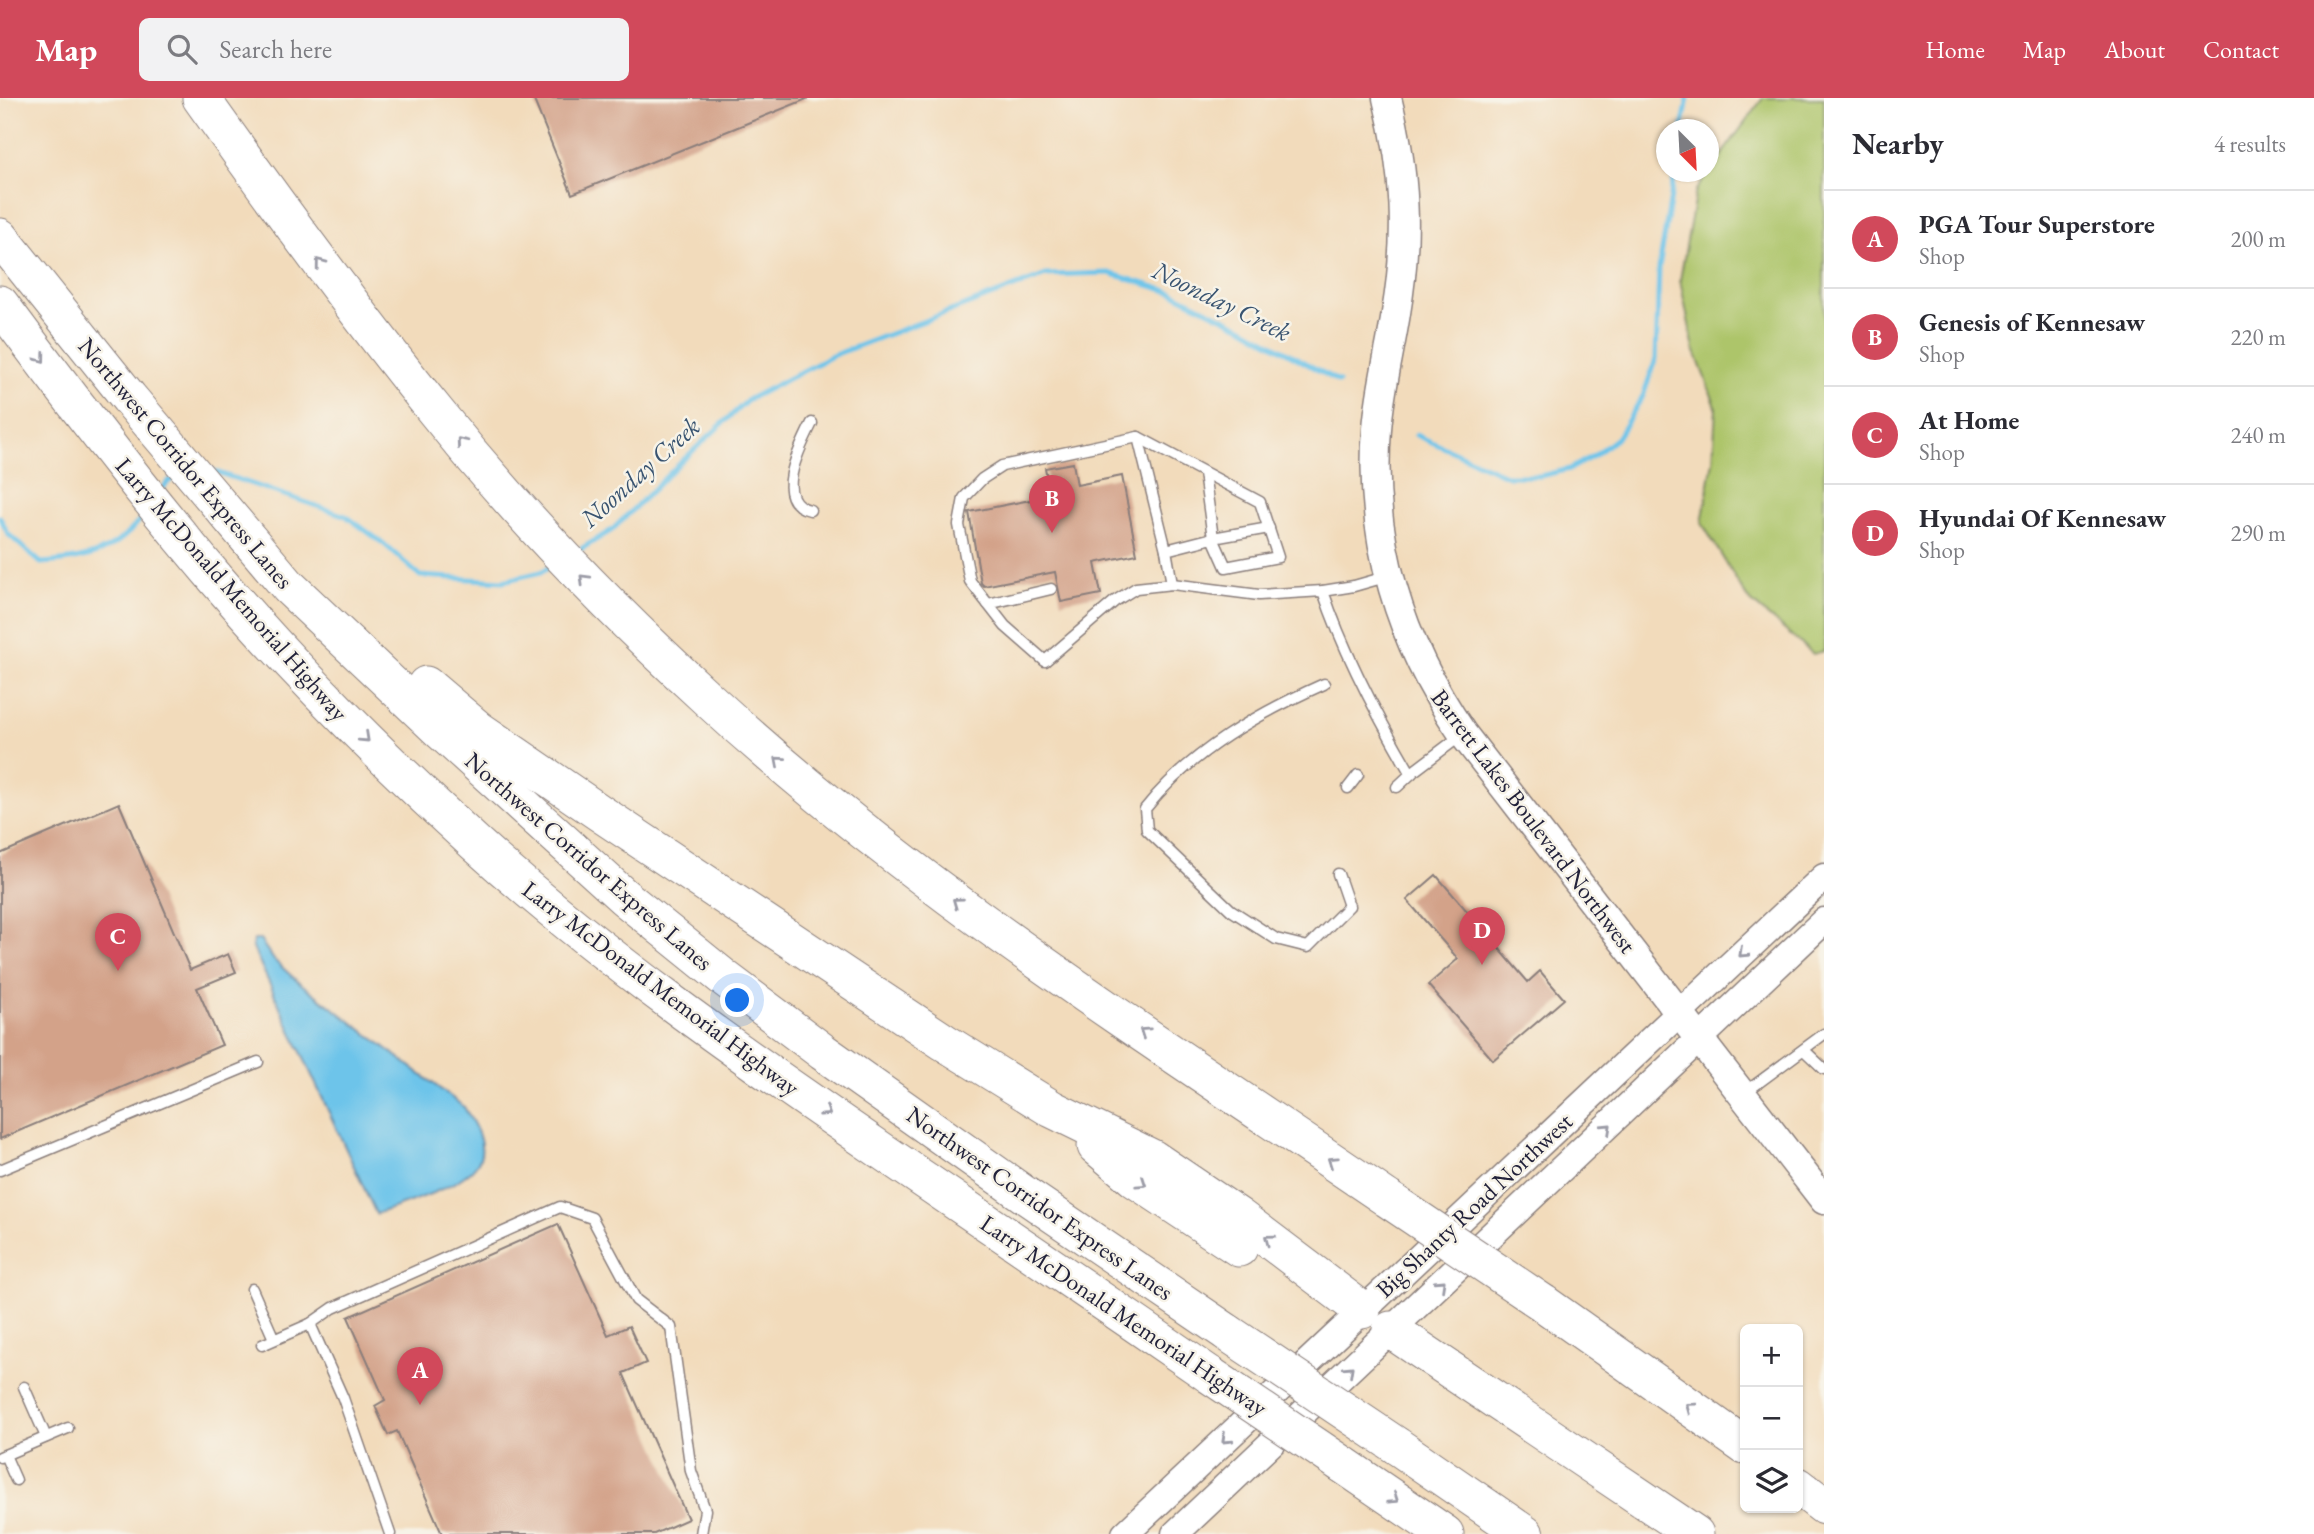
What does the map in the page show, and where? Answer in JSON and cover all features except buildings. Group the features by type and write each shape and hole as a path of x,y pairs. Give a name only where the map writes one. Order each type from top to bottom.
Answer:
{"highway":[{"path":"201,98 302,240 378,339 505,494 632,627 741,728 844,816 988,925 1543,1303 1740,1443"},
{"name":"Northwest Corridor Express Lanes","path":"0,237 129,398 297,585 442,732 604,878 723,977 823,1052 1014,1187 1525,1534"},
{"name":"Larry McDonald Memorial Highway","path":"0,304 98,434 218,580 344,718 458,827 626,967 797,1092 1445,1534"},
{"path":"297,585 479,730 944,1042 1052,1109 1135,1179 1695,1534"},
{"path":"1369,1327 1573,1481 1656,1534"},
{"path":"1803,1490 1824,1506"}],"main road":[{"name":"Barrett Lakes Boulevard Northwest","path":"1387,98 1402,173 1405,226 1403,268 1381,397 1376,460 1381,534 1397,608 1418,659 1438,697 1463,734 1824,1200"}],"street":[{"name":"Big Shanty Road Northwest","path":"1175,1534 1369,1327 1680,1012 1824,877"},
{"name":"Big Shanty Road Northwest","path":"1125,1534 1701,1039 1816,929"}],"lane":[{"path":"810,509 802,508 794,502 789,484 801,444 812,423"},
{"path":"1204,473 1213,538 1226,567 1278,558 1259,502 1138,437 1002,466 982,479 964,498 959,525 970,581 1005,626 1045,661 1115,601 1136,588 1172,584 1259,595 1354,586 1389,576"},
{"path":"1138,437 1172,584"},
{"path":"1166,551 1213,538 1269,528"},
{"path":"988,604 1051,589"},
{"path":"1323,590 1334,624 1411,774"},
{"path":"1324,684 1282,702 1223,737 1159,791 1145,808 1147,830 1231,910 1276,939 1308,947 1349,906 1338,874"},
{"path":"1397,787 1463,734"},
{"path":"1348,788 1358,775"},
{"path":"1743,1094 1824,1034"},
{"path":"1804,1049 1824,1069"},
{"path":"0,1170 258,1062"},
{"path":"261,1345 310,1324 333,1308 560,1207 592,1218 636,1300 671,1326 691,1471 705,1510 701,1534"},
{"path":"252,1289 274,1339"},
{"path":"310,1324 343,1398 390,1534"},
{"path":"24,1387 46,1437"},
{"path":"16,1480 3,1456 68,1428"}],"green space":[{"path":"1763,98 1824,98 1824,651 1813,654 1747,598 1702,523 1713,461 1716,407 1694,349 1680,280 1696,190 1702,182 1719,182 1719,158"}],"water":[{"path":"254,940 260,940 274,960 296,980 464,1107 481,1145 480,1158 474,1168 450,1185 376,1214 252,946"}],"waterway":[{"name":"Noonday Creek","path":"1684,119 1688,98"},
{"name":"Noonday Creek","path":"1416,435 1508,476 1540,476 1570,469 1617,438 1643,396 1656,359 1659,268 1673,182"},
{"name":"Noonday Creek","path":"576,552 612,530 749,399 834,355 1046,275 1109,273 1171,292 1242,327 1339,382"},
{"name":"Noonday Creek","path":"210,470 346,516 384,544 420,576 503,581 541,572 553,565"},
{"name":"Noonday Creek","path":"161,491 169,481 177,477"},
{"name":"Noonday Creek","path":"0,517 8,534 41,563 73,560 100,552 123,537 145,513"}],"place":[{"name":"Genesis of Kennesaw","path":"1052,533"},
{"name":"Hyundai Of Kennesaw","path":"1482,965"},
{"name":"At Home","path":"118,971"},
{"name":"PGA Tour Superstore","path":"420,1405"}]}
